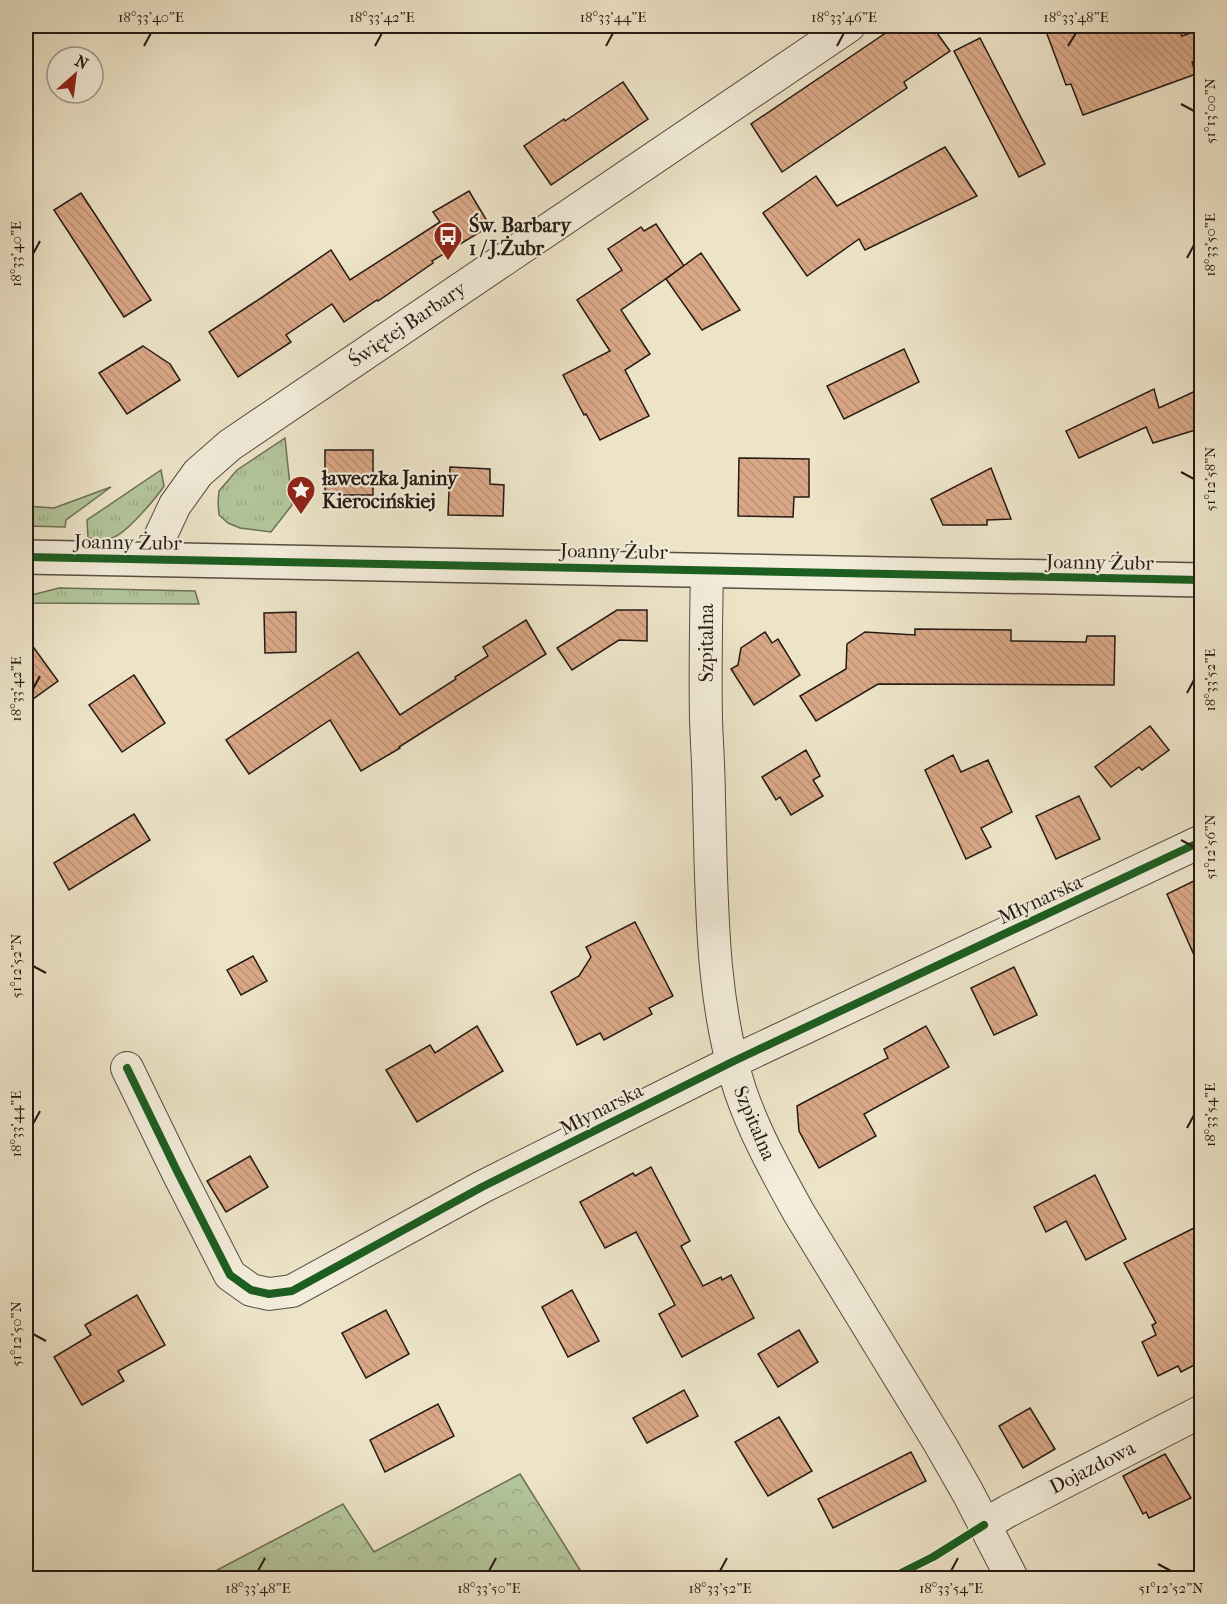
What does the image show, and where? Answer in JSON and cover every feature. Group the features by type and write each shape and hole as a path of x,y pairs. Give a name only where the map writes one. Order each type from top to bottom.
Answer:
{"street":[{"name":"Świętej Barbary","path":"159,559 160,537 174,505 198,473 230,445 849,26"},
{"name":"Joanny Żubr","path":"26,557 1202,580"},
{"name":"Szpitalna","path":"707,570 706,688 712,908 718,992 732,1062 747,1108 769,1159 799,1213 940,1444 1012,1578"},
{"name":"Młynarska","path":"127,1068 230,1275 251,1290 269,1294 292,1291 482,1187 732,1062 1202,841"},
{"name":"Dojazdowa","path":"984,1525 1202,1411"}],"green space":[{"path":"285,438 292,505 271,532 240,528 228,523 219,515 219,491 237,470"},
{"path":"161,470 164,486 148,507 125,530 112,538 88,538 87,520"},
{"path":"111,487 66,520 65,527 26,526 26,506 54,508"},
{"path":"59,588 195,591 199,604 26,603 28,596"},
{"path":"520,1474 585,1578 202,1578 343,1504 374,1552"}],"building":[{"path":"896,26 932,26 950,51 904,82 907,88 782,172 751,124"},
{"path":"1044,26 1178,26 1182,36 1202,29 1202,59 1192,62 1196,74 1083,115 1071,84 1066,85"},
{"path":"980,38 1045,164 1019,177 954,51"},
{"path":"623,82 648,119 551,185 524,146"},
{"path":"945,147 977,196 865,250 859,239 807,276 763,213 816,176 837,206"},
{"path":"469,191 490,226 432,261 433,263 344,322 332,304 286,335 291,342 238,377 209,332 331,250 350,280 440,222 433,212"},
{"path":"81,193 151,300 124,317 54,210"},
{"path":"656,224 684,266 621,310 650,354 625,370 649,416 600,440 563,375 610,351 577,300 622,270 608,249 641,227 644,231"},
{"path":"701,253 740,310 702,330 666,279"},
{"path":"143,346 170,364 180,380 127,414 99,373"},
{"path":"904,349 919,382 844,419 827,386"},
{"path":"1202,388 1202,428 1153,443 1146,427 1079,458 1066,431 1154,389 1159,408"},
{"path":"325,450 373,450 373,495 325,495"},
{"path":"739,458 809,459 809,497 794,497 793,517 738,516"},
{"path":"450,467 490,469 490,484 504,485 503,516 448,515"},
{"path":"991,468 1011,519 987,520 987,525 943,525 931,499"},
{"path":"617,610 647,610 647,641 619,640 572,670 557,648"},
{"path":"296,612 296,652 265,653 264,613"},
{"path":"526,620 546,654 361,771 330,720 249,774 226,740 358,652 400,715 488,656 483,647"},
{"path":"915,629 1011,630 1011,641 1086,642 1087,636 1115,636 1114,685 878,684 816,721 800,696 846,669 847,644 865,632 915,635"},
{"path":"765,632 772,643 778,639 800,675 754,705 731,669 738,665 741,648"},
{"path":"26,637 58,681 26,704"},
{"path":"134,675 165,723 122,752 89,705"},
{"path":"1150,726 1169,750 1142,770 1139,767 1111,787 1095,767"},
{"path":"806,750 820,776 813,780 823,796 791,815 780,797 776,800 762,777"},
{"path":"953,755 961,772 988,760 1012,812 981,828 991,847 966,859 925,770"},
{"path":"1079,796 1100,839 1056,859 1036,816"},
{"path":"134,814 150,840 69,890 54,863"},
{"path":"1202,877 1202,973 1167,894"},
{"path":"635,922 673,996 649,1008 652,1014 604,1040 600,1033 577,1045 551,992 579,976 591,957 586,947"},
{"path":"253,956 267,981 241,995 227,970"},
{"path":"1014,967 1037,1015 994,1035 971,988"},
{"path":"477,1026 503,1071 417,1122 386,1070 430,1045 435,1053"},
{"path":"926,1026 949,1067 864,1114 876,1136 819,1168 799,1131 797,1106 888,1058 884,1049"},
{"path":"250,1156 268,1187 226,1212 207,1181"},
{"path":"651,1167 690,1241 681,1246 703,1286 731,1275 754,1318 682,1357 659,1314 675,1305 636,1232 605,1248 580,1202 633,1173 635,1176"},
{"path":"1095,1175 1126,1239 1086,1260 1066,1221 1046,1232 1034,1207"},
{"path":"1202,1224 1202,1361 1181,1372 1178,1366 1158,1376 1142,1342 1156,1335 1152,1325 1156,1323 1124,1263"},
{"path":"572,1290 599,1341 568,1357 542,1307"},
{"path":"137,1295 165,1345 118,1371 124,1381 82,1405 54,1357 91,1335 85,1325"},
{"path":"386,1310 409,1354 366,1378 342,1333"},
{"path":"799,1330 818,1362 778,1387 758,1354"},
{"path":"684,1390 698,1416 647,1443 633,1418"},
{"path":"438,1404 454,1436 385,1472 370,1440"},
{"path":"1030,1408 1055,1449 1023,1468 999,1426"},
{"path":"779,1417 812,1471 768,1496 735,1442"},
{"path":"911,1452 926,1481 833,1528 818,1499"},
{"path":"1165,1454 1191,1498 1149,1518 1146,1512 1143,1514 1123,1476"}],"cycle path":[{"path":"26,557 1202,580"},
{"path":"127,1068 230,1275 251,1290 269,1294 292,1291 482,1187 732,1062 1202,841"},
{"path":"891,1578 933,1557 984,1525"}],"place":[{"name":"Św. Barbary 1 / J.Żubr","path":"448,262"},
{"name":"ławeczka Janiny Kierocińskiej","path":"301,516"}]}
